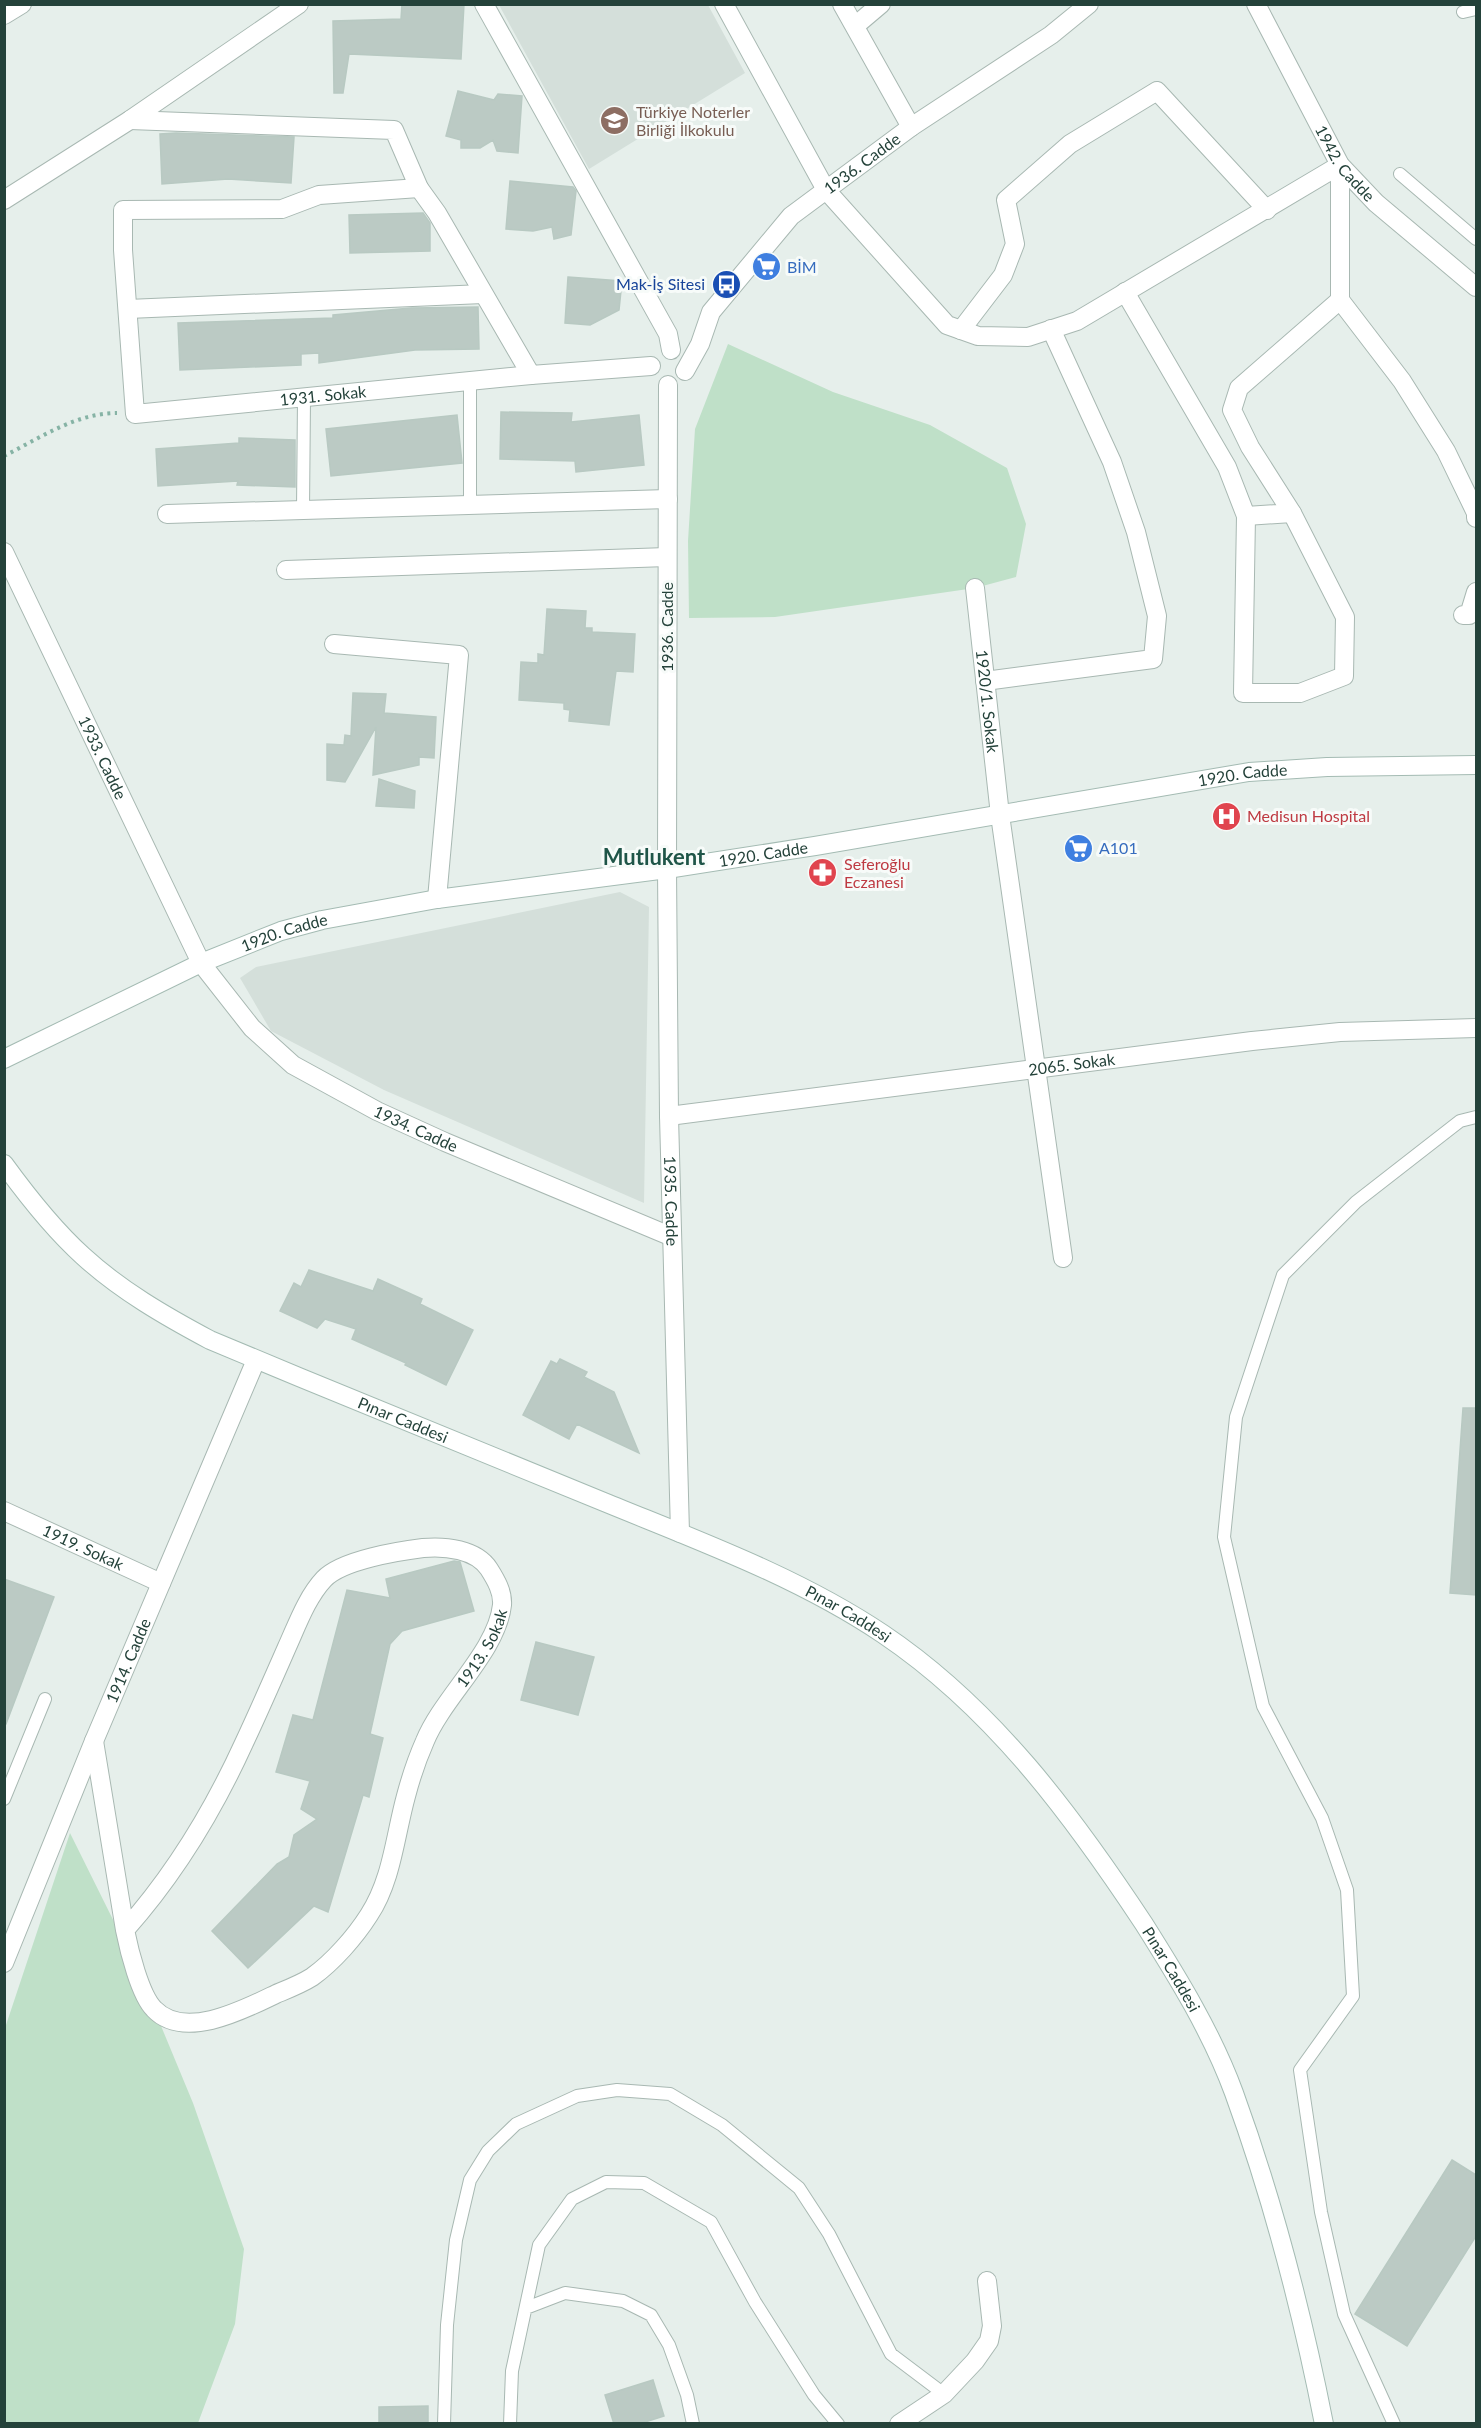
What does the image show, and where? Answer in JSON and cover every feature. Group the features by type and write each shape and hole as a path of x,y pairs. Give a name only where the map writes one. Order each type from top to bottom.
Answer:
{"street":[{"path":"4,15 22,4"},
{"path":"4,200 130,120 299,4"},
{"path":"484,4 668,334 671,350"},
{"path":"724,4 826,190 947,325 978,336 1028,337 1077,321 1340,165"},
{"path":"842,4 910,127"},
{"path":"855,26 881,4"},
{"name":"1936. Cadde","path":"667,869 668,385 679,381 685,371 700,344 711,312 791,216 910,127 1051,35 1089,4"},
{"name":"1942. Cadde","path":"1256,4 1340,165 1376,203 1476,287"},
{"path":"961,330 1003,275 1015,244 1006,200 1070,144 1157,91 1267,210"},
{"path":"130,120 394,130 419,188 437,213 531,375"},
{"path":"1340,165 1340,300 1402,381 1446,451 1476,513 1476,519"},
{"path":"135,414 123,250 123,210 282,209 319,195 419,188"},
{"path":"1125,292 1227,466 1246,516 1243,693 1300,693 1344,676 1346,617 1292,513 1250,447 1232,410 1239,388 1340,300"},
{"path":"128,309 483,294"},
{"path":"985,681 1154,659 1157,616 1136,532 1112,462 1051,329"},
{"path":"668,385 654,377 651,366 655,356 660,352 671,350 681,355 685,371"},
{"name":"1931. Sokak","path":"135,414 531,375 651,366"},
{"path":"166,514 668,499"},
{"path":"1246,516 1292,513"},
{"name":"1933. Cadde","path":"4,552 201,963"},
{"path":"286,570 667,557"},
{"name":"1920/1. Sokak","path":"975,588 1000,814 1064,1258"},
{"path":"1462,615 1469,615 1476,592"},
{"path":"334,644 459,655 437,899"},
{"name":"1920. Cadde","path":"4,1059 201,963 281,931 322,920 437,899 667,869 1249,772 1327,767 1476,765"},
{"name":"1935. Cadde","path":"667,869 670,1236 680,1533"},
{"name":"1934. Cadde","path":"201,963 252,1028 293,1065 386,1116 670,1236"},
{"name":"2065. Sokak","path":"669,1116 1340,1032 1476,1028"},
{"name":"Pınar Caddesi","path":"4,1164 22,1189 83,1256 122,1287 164,1315 210,1340 256,1360 680,1533 802,1588 842,1609 894,1642 965,1699 1043,1782 1088,1842 1170,1965 1207,2029 1234,2092 1272,2212 1300,2316 1323,2424"},
{"name":"1914. Cadde","path":"4,1963 94,1741 256,1360"},
{"name":"1919. Sokak","path":"4,1511 161,1582"},
{"name":"1913. Sokak","path":"94,1741 125,1930 138,1975 154,2009 172,2020 195,2023 221,2018 311,1977 338,1953 370,1914 384,1884 405,1798 427,1736 444,1705 485,1647 498,1624 502,1602 498,1584 485,1564 464,1551 439,1547 414,1549 372,1558 354,1563 326,1576 296,1627 225,1783 201,1826 160,1888 125,1930"},
{"path":"899,2424 944,2394 975,2361 989,2341 992,2326 987,2281"}],"lane":[{"path":"1463,12 1476,9"},
{"path":"1400,174 1476,239"},
{"path":"470,381 470,505"},
{"path":"303,510 304,398"},
{"path":"1394,2424 1344,2314 1321,2212 1300,2070 1353,1996 1347,1890 1322,1818 1263,1707 1224,1537 1236,1418 1282,1275 1356,1202 1460,1121 1476,1118"},
{"path":"4,1799 45,1699"},
{"path":"444,2424 447,2325 455,2250 470,2180 488,2151 516,2124 577,2096 617,2090 670,2094 722,2126 800,2188 829,2235 891,2354 944,2394"},
{"path":"510,2424 512,2371 539,2245 572,2199 606,2182 644,2183 711,2222 761,2311 814,2395 838,2424"},
{"path":"526,2308 565,2293 623,2301 651,2315 669,2345 687,2395 693,2424"}],"path":[{"path":"4,456 82,417 97,413 135,414"}],"shaded area":[{"name":"Türkiye Noterler Birliği İlkokulu","path":"499,5 708,5 745,73 589,169"},
{"path":"620,892 649,907 644,1203 384,1090 271,1031 240,978 256,967"}],"green space":[{"path":"728,344 833,392 930,425 1007,468 1026,524 1016,577 975,588 775,617 689,618 688,541 695,429"},
{"path":"70,1833 132,1958 154,2009 193,2103 244,2249 235,2324 198,2423 5,2424 5,2028"}],"building":[{"path":"402,4 464,4 461,59 349,54 343,93 334,93 333,21 401,19"},
{"path":"458,91 494,100 498,94 522,96 518,153 497,151 493,140 480,148 461,148 461,140 446,136"},
{"path":"160,134 294,137 291,183 228,179 162,184"},
{"path":"510,181 573,187 576,191 571,235 554,239 552,227 533,231 506,229"},
{"path":"423,213 430,223 430,251 350,253 349,215"},
{"path":"568,277 622,281 619,310 590,325 565,323"},
{"path":"478,307 479,349 415,350 319,363 319,353 301,354 301,365 180,370 178,323 333,318 333,315 411,308"},
{"path":"501,412 572,413 571,422 639,415 644,465 576,472 575,461 500,459"},
{"path":"457,415 462,463 331,476 326,429"},
{"path":"239,438 295,440 295,487 237,485 238,481 158,486 156,449 239,443"},
{"path":"547,609 586,611 585,628 592,628 592,632 635,634 633,672 616,671 609,725 569,721 570,710 564,709 564,703 519,700 521,662 538,663 538,654 544,655"},
{"path":"353,693 386,694 384,713 436,717 434,758 419,757 419,765 373,775 376,727 345,782 327,780 327,744 344,745 345,735 351,736"},
{"path":"379,779 415,791 414,808 376,806"},
{"path":"309,1270 373,1291 378,1279 422,1299 420,1304 473,1330 446,1385 405,1365 406,1363 352,1339 356,1329 325,1319 317,1328 280,1311 294,1283 301,1287"},
{"path":"560,1359 587,1372 584,1377 614,1392 639,1453 577,1424 569,1439 523,1415 551,1361 557,1364"},
{"path":"1463,1408 1476,1408 1476,1595 1450,1593"},
{"path":"454,1561 460,1562 474,1611 402,1631 390,1644 370,1734 383,1738 369,1797 363,1795 328,1912 314,1906 248,1968 212,1931 277,1864 289,1857 294,1835 317,1819 301,1809 310,1781 276,1772 293,1715 313,1720 347,1590 390,1598 386,1579"},
{"path":"4,1579 54,1597 6,1724 4,1724"},
{"path":"536,1642 594,1657 578,1715 521,1700"},
{"path":"1452,2160 1476,2175 1476,2236 1407,2346 1355,2314"},
{"path":"653,2380 664,2416 639,2424 614,2424 605,2395"},
{"path":"428,2406 428,2424 379,2424 379,2407"}],"place":[{"name":"Türkiye Noterler Birliği İlkokulu","path":"615,121"},
{"name":"BİM","path":"766,267"},
{"name":"Mak-İş Sitesi","path":"726,284"},
{"name":"Medisun Hospital","path":"1226,816"},
{"name":"A101","path":"1078,848"},
{"name":"Seferoğlu Eczanesi","path":"823,873"}],"district":[{"name":"Mutlukent","path":"654,857"}]}
